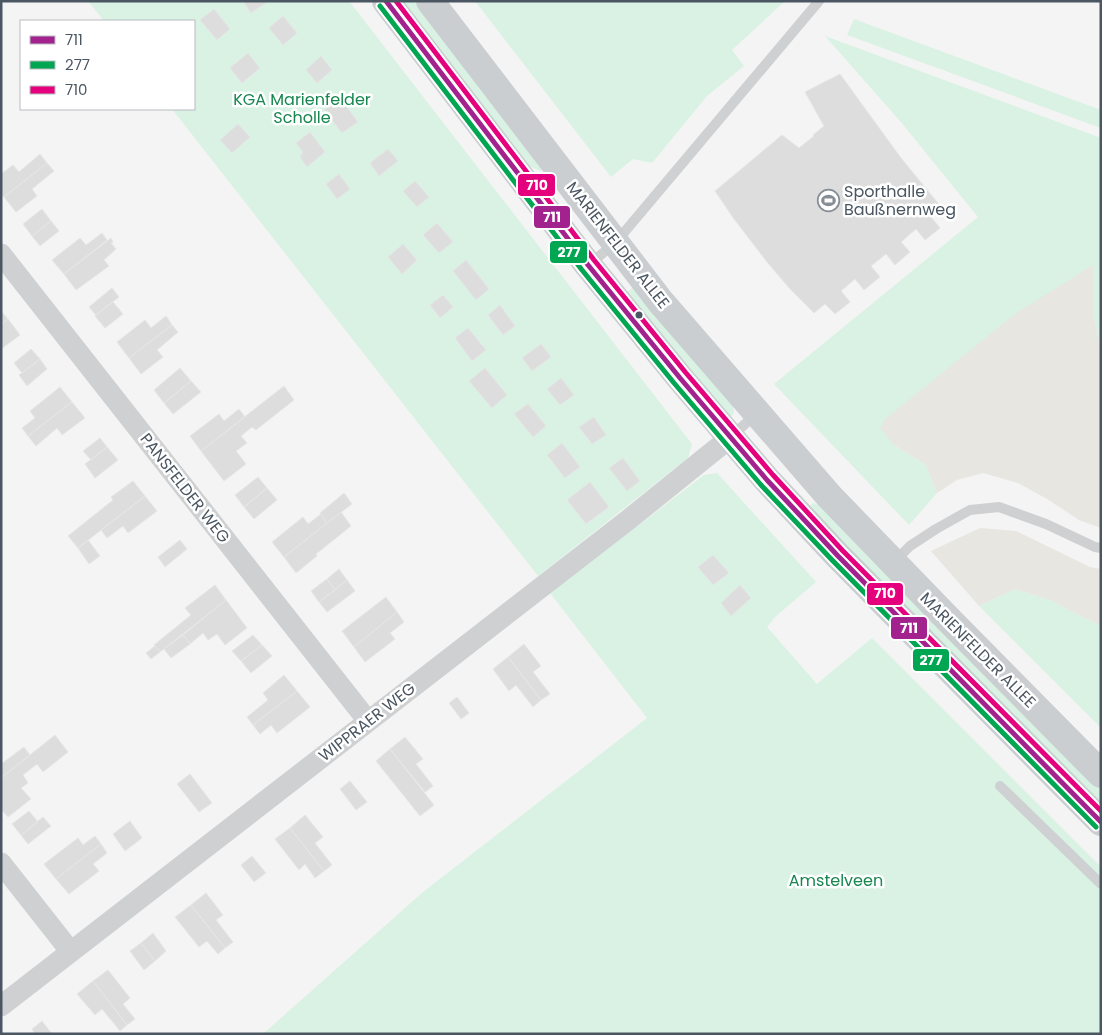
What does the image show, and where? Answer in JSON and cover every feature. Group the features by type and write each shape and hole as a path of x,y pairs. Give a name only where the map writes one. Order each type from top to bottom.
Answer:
{"main road":[{"name":"MARIENFELDER ALLEE","path":"386,1 588,265 680,378 767,480 838,556 1101,822"},
{"name":"MARIENFELDER ALLEE","path":"430,1 660,301 829,496 1101,774"}],"street":[{"name":"PANSFELDER WEG","path":"1,254 368,721"},
{"name":"WIPPRAER WEG","path":"1,1006 628,520 731,436"},
{"path":"1,864 71,952"}],"lane":[{"path":"588,265 616,242 819,1"},
{"path":"731,436 757,413"},
{"path":"893,563 910,546 936,528 970,510 999,507 1046,524 1101,548"},
{"path":"1000,786 1101,884"}],"green space":[{"name":"KGA Marienfelder Scholle","path":"88,1 349,1 692,444 688,458 538,576 173,110 195,110 195,20 103,20"},
{"path":"401,1 417,1 544,168 540,171 529,166"},
{"path":"475,1 785,1 732,50 744,66 707,96 652,163 633,159 611,177"},
{"path":"854,19 1101,110 1101,128 847,35"},
{"path":"825,36 1101,138 1101,351 1093,314 1093,266 894,445 926,465 937,493 909,525 774,384 978,217 900,121"},
{"path":"637,284 733,404 734,413 731,417 729,417 627,292"},
{"name":"Amstelveen","path":"717,473 816,582 775,617 767,627 817,684 872,638 1101,867 1101,1034 263,1034 423,892 647,718 550,593 704,475"},
{"path":"813,503 821,505 1101,787 1101,803 878,579 810,506"},
{"path":"1015,589 1050,600 1101,626 1101,728 979,606"}],"sand":[{"path":"1093,265 1093,314 1101,351 1101,528 1079,520 1018,483 983,473 957,480 937,493 926,465 894,445 880,428 884,420 1015,314"},
{"path":"980,528 1016,531 1090,567 1101,569 1101,626 1050,600 1015,589 979,606 931,551"}],"building":[{"path":"243,1 265,1 266,3 251,13"},
{"path":"214,9 230,29 217,40 200,20"},
{"path":"283,16 297,33 283,45 269,28"},
{"path":"248,53 260,68 242,83 230,68"},
{"path":"321,56 332,70 317,83 306,70"},
{"name":"Sporthalle Baußnernweg","path":"840,74 901,158 942,208 931,217 940,228 925,240 916,229 901,242 910,252 895,265 886,254 871,266 880,277 864,290 855,279 841,291 850,302 835,314 825,304 814,313 767,262 715,191 782,135 799,148 814,136 824,126 805,92"},
{"path":"340,98 358,122 342,133 324,110"},
{"path":"238,124 250,137 232,153 220,140"},
{"path":"310,132 325,152 307,167 300,157 303,152 296,143"},
{"path":"388,149 398,161 379,176 370,163"},
{"path":"40,154 47,163 4,197 1,194 1,174 13,165 19,172"},
{"path":"47,163 54,171 32,189 37,196 16,212 4,197"},
{"path":"339,174 350,189 337,199 326,184"},
{"path":"415,181 429,197 417,207 403,191"},
{"path":"42,209 51,221 32,236 23,224"},
{"path":"51,221 59,231 40,246 32,236"},
{"path":"437,223 453,242 439,253 423,235"},
{"path":"102,233 107,240 64,274 52,260 80,238 86,245"},
{"path":"111,238 113,242 111,243 116,249 104,260 109,266 76,290 64,274"},
{"path":"403,244 417,260 402,274 388,257"},
{"path":"466,260 489,289 476,300 453,271"},
{"path":"112,288 119,297 96,315 89,307"},
{"path":"443,295 453,307 440,318 430,305"},
{"path":"113,302 123,314 105,328 95,316"},
{"path":"500,305 515,326 503,335 488,315"},
{"path":"1,311 8,319 1,324"},
{"path":"166,316 172,325 129,358 117,342 145,320 151,328"},
{"path":"8,319 20,335 1,349 1,324"},
{"path":"172,325 178,332 157,350 163,357 141,374 129,358"},
{"path":"468,328 486,350 472,361 455,338"},
{"path":"541,344 551,357 532,371 522,358"},
{"path":"31,349 40,359 22,373 14,363"},
{"path":"40,359 47,369 27,386 19,375"},
{"path":"180,368 191,381 164,403 154,390"},
{"path":"485,368 507,395 492,408 469,381"},
{"path":"561,378 574,395 560,405 547,389"},
{"path":"191,381 201,392 173,414 164,403"},
{"path":"284,386 294,400 256,430 252,427 241,436 247,443 236,451 246,464 224,481 201,451"},
{"path":"60,387 72,402 28,436 22,428 35,418 30,411"},
{"path":"72,402 85,418 62,435 57,428 36,446 28,436"},
{"path":"528,404 546,426 533,437 514,414"},
{"path":"239,409 245,417 201,451 190,436 219,414 224,421"},
{"path":"594,417 606,435 592,444 579,427"},
{"path":"100,438 107,447 91,460 83,451"},
{"path":"562,443 580,467 565,478 547,455"},
{"path":"107,447 118,460 95,478 85,464"},
{"path":"623,458 640,481 627,491 609,468"},
{"path":"258,477 267,488 244,507 235,495"},
{"path":"133,481 145,496 78,548 68,536 113,500 111,497"},
{"path":"590,482 609,507 586,524 567,500"},
{"path":"267,488 277,500 254,519 244,507"},
{"path":"344,493 352,504 327,523 320,513"},
{"path":"145,496 157,511 128,533 123,526 107,538 101,530"},
{"path":"341,512 351,526 296,573 284,557"},
{"path":"321,514 327,523 284,557 272,542 303,517 308,524"},
{"path":"88,540 100,556 89,564 78,548"},
{"path":"180,540 187,549 165,567 158,557"},
{"path":"713,555 729,573 713,585 698,567"},
{"path":"339,569 347,580 335,590 327,579"},
{"path":"327,579 335,590 319,602 311,591"},
{"path":"347,580 355,591 327,612 319,602"},
{"path":"215,585 226,600 160,652 154,645 191,615 185,608"},
{"path":"740,585 751,598 731,616 721,603"},
{"path":"386,597 397,612 354,647 342,631"},
{"path":"226,600 247,628 225,645 217,634 208,640 203,633 190,644 183,635"},
{"path":"397,612 404,622 390,633 395,639 365,662 354,647"},
{"path":"183,635 190,644 171,658 164,649"},
{"path":"253,635 262,645 241,661 232,651"},
{"path":"524,644 541,666 533,672 550,694 541,700 508,657"},
{"path":"262,645 272,656 251,673 241,661"},
{"path":"155,646 160,652 151,659 146,653"},
{"path":"508,657 541,700 533,707 516,685 509,691 493,669"},
{"path":"284,675 297,691 253,725 247,717 268,700 263,693"},
{"path":"297,691 310,707 277,733 271,725 260,734 253,725"},
{"path":"457,697 469,713 461,719 449,703"},
{"path":"55,735 68,752 43,772 37,764 23,775 28,783 21,788 31,799 8,817 1,809 1,778"},
{"path":"405,737 423,759 416,764 433,786 425,792 390,749"},
{"path":"24,747 30,755 1,778 1,764"},
{"path":"390,749 434,805 420,816 376,761"},
{"path":"190,774 212,803 199,812 177,784"},
{"path":"350,781 367,802 356,810 340,789"},
{"path":"29,811 38,822 21,835 12,824"},
{"path":"305,815 323,837 315,843 332,865 324,871 290,828"},
{"path":"43,817 51,826 28,844 21,835"},
{"path":"130,821 142,838 125,851 113,834"},
{"path":"290,828 324,871 315,878 305,864 299,870 275,839"},
{"path":"95,836 101,844 56,879 44,864 78,838 83,845"},
{"path":"101,844 107,853 93,864 99,871 69,894 56,879"},
{"path":"252,856 266,873 254,882 241,865"},
{"path":"206,893 223,915 216,920 233,942 225,948 191,905"},
{"path":"191,905 225,948 218,954 207,941 199,947 175,917"},
{"path":"153,933 166,951 155,961 141,943"},
{"path":"141,943 155,961 144,970 130,951"},
{"path":"108,970 130,998 123,1004 135,1019 127,1025 93,981"},
{"path":"93,981 127,1025 120,1031 102,1009 95,1015 77,994"},
{"path":"42,1021 52,1034 35,1034 32,1029"}],"transit line":[{"name":"711","path":"386,1 588,265 680,378 767,480 838,556 1101,822"},
{"name":"710","path":"396,1 594,260 686,373 773,475 843,551 1101,811"},
{"name":"277","path":"380,6 582,270 674,383 761,485 833,561 1096,827"}],"place":[{"name":"Sporthalle Baußnernweg","path":"828,200"}]}
